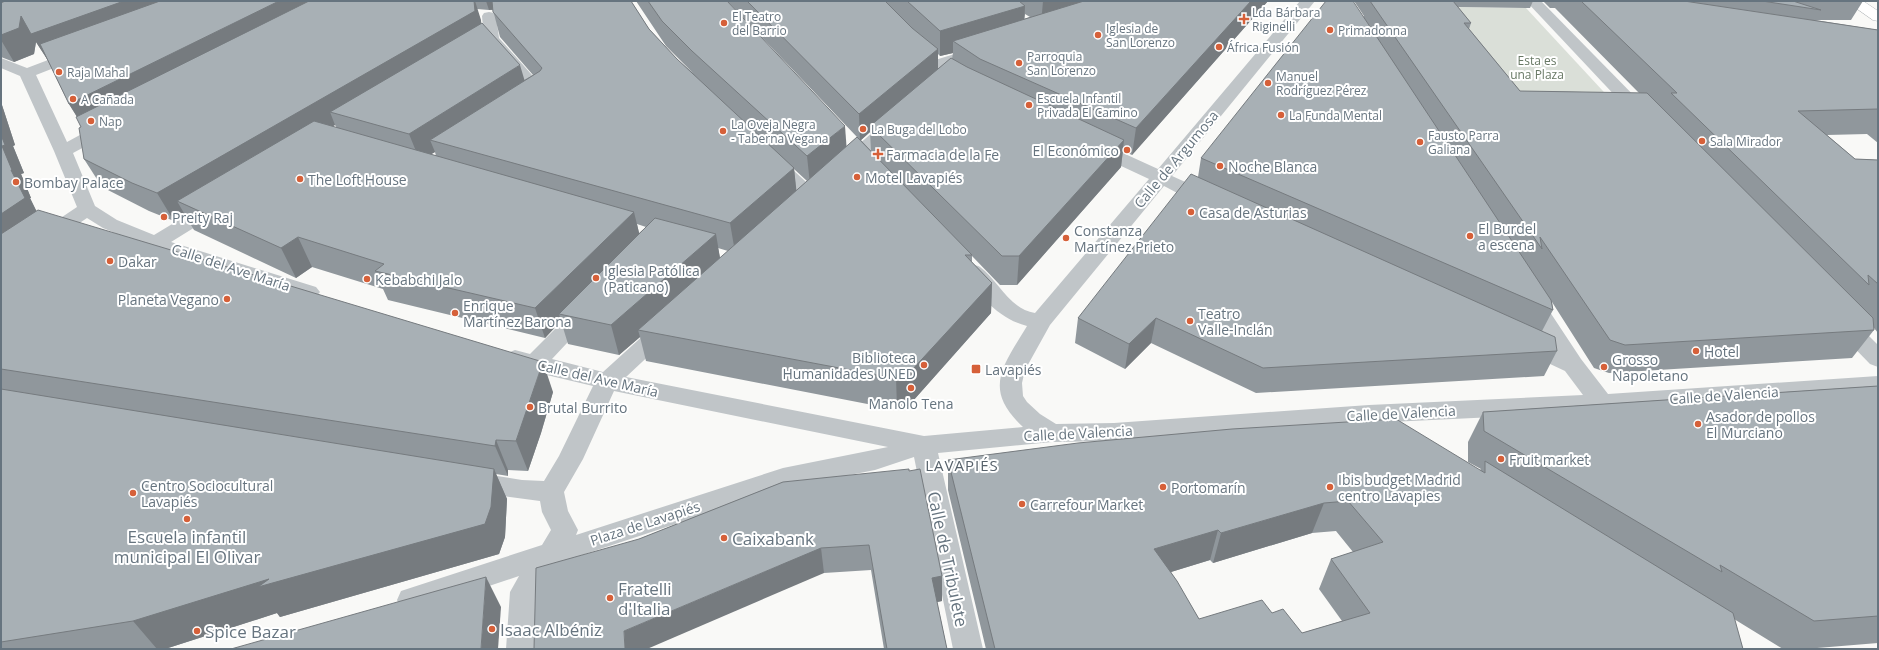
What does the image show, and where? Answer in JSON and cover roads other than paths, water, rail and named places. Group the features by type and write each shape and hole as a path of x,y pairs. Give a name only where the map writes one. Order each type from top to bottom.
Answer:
{"main road":[{"path":"1852,1 1878,17"}],"street":[{"name":"Calle de Argumosa","path":"1052,433 1034,424 1021,413 1014,404 1010,392 1012,377 1018,360 1041,321 1308,1"},
{"path":"1533,1 1654,126"},
{"path":"489,15 486,43 540,93 514,110"},
{"path":"940,68 988,48"},
{"path":"1,63 27,73 92,49"},
{"path":"1,267 87,209 63,151 27,73"},
{"path":"793,211 907,112"},
{"path":"63,151 124,119"},
{"path":"1083,141 1223,206"},
{"path":"764,152 821,186"},
{"path":"155,243 229,198"},
{"name":"Calle del Ave María","path":"87,209 110,224 155,243 329,298"},
{"path":"961,259 1017,316 1030,321 1041,321"},
{"path":"1522,285 1573,365 1602,403"},
{"path":"534,364 599,298"},
{"path":"1829,308 1878,359"},
{"path":"521,649 524,592 552,553 565,530 555,512 551,492 570,459 607,381 680,315"},
{"path":"1507,335 1573,365"},
{"name":"Calle del Ave María","path":"496,352 534,364 607,381 924,445"},
{"name":"Calle de Valencia","path":"924,445 1052,433 1114,432 1369,414 1602,403 1878,384"},
{"path":"1369,414 1407,438"},
{"name":"Plaza de Lavapiés","path":"387,607 783,478 875,460 924,445"},
{"name":"Calle de Tribulete","path":"924,445 968,649"},
{"path":"452,479 522,490 551,492"}],"place":[{"name":"Lda Bárbara Riginelli","path":"1244,19"},
{"name":"El Teatro del Barrio","path":"724,23"},
{"name":"Primadonna","path":"1330,30"},
{"name":"Iglesia de San Lorenzo","path":"1098,35"},
{"name":"África Fusión","path":"1219,47"},
{"name":"Parroquia San Lorenzo","path":"1019,63"},
{"name":"Raja Mahal","path":"59,72"},
{"name":"Manuel Rodríguez Pérez","path":"1268,83"},
{"name":"A Cañada","path":"73,99"},
{"name":"Escuela Infantil Privada El Camino","path":"1029,105"},
{"name":"La Funda Mental","path":"1281,115"},
{"name":"Nap","path":"91,121"},
{"name":"La Buga del Lobo","path":"863,129"},
{"name":"La Oveja Negra - Taberna Vegana","path":"723,131"},
{"name":"Sala Mirador","path":"1702,141"},
{"name":"Fausto Parra Galiana","path":"1420,142"},
{"name":"El Económico","path":"1127,150"},
{"name":"Farmacia de la Fe","path":"878,154"},
{"name":"Noche Blanca","path":"1220,166"},
{"name":"Motel Lavapiés","path":"857,177"},
{"name":"The Loft House","path":"300,179"},
{"name":"Bombay Palace","path":"16,182"},
{"name":"Casa de Asturias","path":"1191,212"},
{"name":"Preity Raj","path":"164,217"},
{"name":"El Burdel a escena","path":"1470,236"},
{"name":"Constanza Martínez Prieto","path":"1066,238"},
{"name":"Dakar","path":"110,261"},
{"name":"Iglesia Patólica (Paticano)","path":"596,278"},
{"name":"Kebabchi Jalo","path":"367,279"},
{"name":"Planeta Vegano","path":"227,299"},
{"name":"Enrique Martínez Barona","path":"455,313"},
{"name":"Teatro Valle-Inclán","path":"1190,321"},
{"name":"Hotel","path":"1696,351"},
{"name":"Biblioteca Humanidades UNED","path":"924,365"},
{"name":"Grosso Napoletano","path":"1604,367"},
{"name":"Lavapiés","path":"976,369"},
{"name":"Manolo Tena","path":"911,388"},
{"name":"Brutal Burrito","path":"530,407"},
{"name":"Asador de pollos El Murciano","path":"1698,424"},
{"name":"Fruit market","path":"1501,459"},
{"name":"Portomarín","path":"1163,487"},
{"name":"Ibis budget Madrid centro Lavapies","path":"1330,487"},
{"name":"Centro Sociocultural Lavapiés","path":"133,493"},
{"name":"Carrefour Market","path":"1022,504"},
{"name":"Escuela infantil municipal El Olivar","path":"187,519"},
{"name":"Caixabank","path":"724,538"},
{"name":"Fratelli d'Italia","path":"610,598"},
{"name":"Isaac Albéniz","path":"492,629"},
{"name":"Spice Bazar","path":"197,631"}],"district":[{"name":"LAVAPIÉS","path":"962,465"}],"park label":[{"name":"Esta es una Plaza","path":"1537,67"}]}
